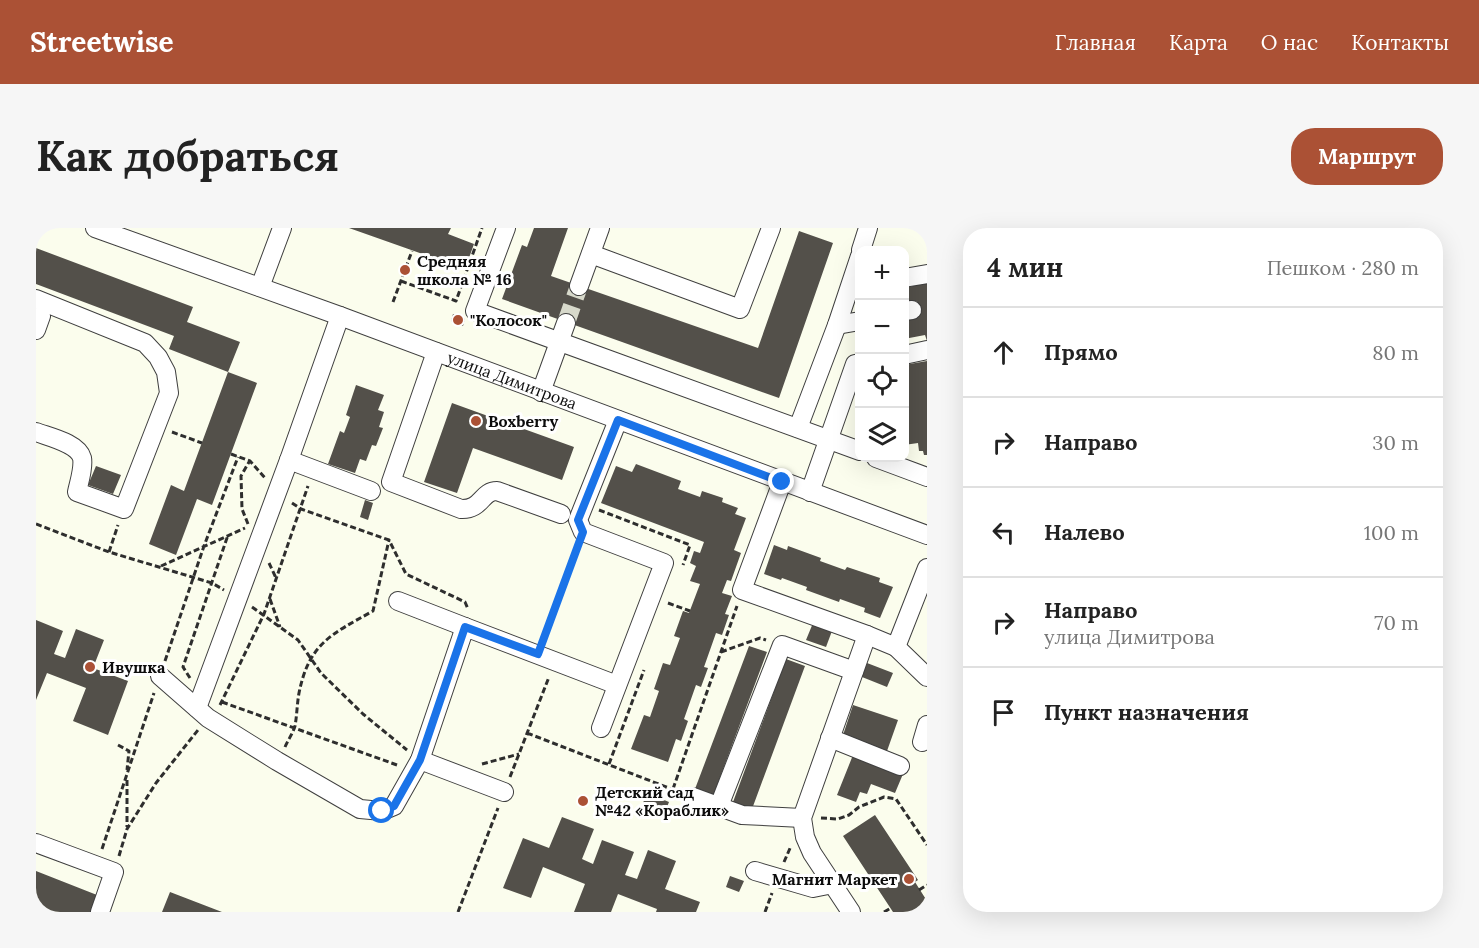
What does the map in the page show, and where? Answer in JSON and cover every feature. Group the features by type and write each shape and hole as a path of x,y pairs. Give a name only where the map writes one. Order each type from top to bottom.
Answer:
{"street":[{"name":"улица Димитрова","path":"95,228 340,316 927,535"},
{"path":"260,287 282,228"},
{"path":"506,228 475,310 855,449"},
{"path":"579,286 600,228"},
{"path":"591,254 740,309 771,228"},
{"path":"862,246 868,228"},
{"path":"909,277 927,274"},
{"path":"798,428 837,325 854,288"},
{"path":"36,432 74,447 79,452 82,465 77,492 124,510 169,393 166,372 158,357 145,343 38,315"},
{"path":"199,701 340,316"},
{"path":"837,325 855,322"},
{"path":"541,392 566,323"},
{"path":"909,354 927,350"},
{"path":"436,352 391,482 461,509 479,505 487,494 497,491 561,514"},
{"path":"810,492 855,364"},
{"path":"602,728 664,563 583,532 578,520 618,420"},
{"path":"289,460 371,491"},
{"path":"887,462 927,477"},
{"path":"782,482 742,590 896,647 927,677"},
{"path":"896,647 927,568"},
{"path":"398,601 617,685"},
{"path":"160,676 199,701 208,718 277,762 360,809 382,811 394,806 416,766 465,627"},
{"path":"851,912 812,853 805,837 802,818 867,636"},
{"path":"719,806 782,645 854,671"},
{"path":"830,738 900,766"},
{"path":"416,766 504,792"},
{"path":"693,797 742,815 802,818"},
{"path":"36,843 114,872 100,912"},
{"path":"755,871 813,888 833,884"}],"path":[{"path":"401,281 456,301 482,228"},
{"path":"393,302 412,250"},
{"path":"156,426 202,443"},
{"path":"231,454 250,461 301,510 389,540 406,574 465,603 483,634"},
{"path":"97,865 193,577 238,457"},
{"path":"159,567 260,520 271,508"},
{"path":"109,552 124,510"},
{"path":"36,524 109,552 212,583 264,614 280,629 298,640 321,673 394,741 416,766"},
{"path":"538,654 583,532"},
{"path":"228,535 183,667 199,701 416,766"},
{"path":"277,762 295,728 305,669 326,638 373,611 389,540"},
{"path":"673,789 721,652 728,624 742,590"},
{"path":"270,598 280,629"},
{"path":"669,603 690,611"},
{"path":"721,652 760,638 782,645"},
{"path":"527,733 693,797"},
{"path":"118,745 129,751 128,829"},
{"path":"802,818 838,819 885,796 896,799 927,845"},
{"path":"920,890 927,885"},
{"path":"884,912 891,908"}],"building":[{"path":"349,228 451,228 448,234 474,244 465,269"},
{"path":"534,228 568,228 551,276 758,348 799,231 833,243 779,398 502,299 522,245 527,247"},
{"path":"36,248 193,307 187,322 240,342 228,372 169,349 174,336 36,284"},
{"path":"927,280 927,341 925,335 909,338 909,318 919,317 917,301 909,303 909,287 913,286 913,282"},
{"path":"453,314 465,319 463,326 451,321"},
{"path":"927,361 927,455 919,451 918,443 909,444 909,364"},
{"path":"228,372 257,383 212,505 197,499 176,555 149,544 171,485 184,491"},
{"path":"356,385 384,395 378,410 384,412 379,427 383,428 376,446 372,445 366,461 360,459 355,473 328,464 340,431 344,433 350,417 346,415"},
{"path":"452,403 574,447 562,480 473,448 457,493 424,482"},
{"path":"636,464 681,481 678,489 700,497 702,491 723,498 722,502 738,508 735,514 746,518 734,550 741,553 731,581 727,580 722,593 732,596 725,614 729,615 722,635 716,633 704,667 708,668 701,687 696,685 684,719 688,721 681,741 676,739 668,762 631,749 644,715 650,717 659,691 654,689 663,663 670,665 680,638 674,636 683,611 689,613 700,584 690,581 696,566 690,563 694,551 700,553 704,542 601,503 616,466 632,472"},
{"path":"96,466 121,475 113,494 88,485"},
{"path":"365,500 373,503 368,520 360,517"},
{"path":"774,545 787,550 788,546 845,570 847,567 880,578 879,582 893,587 880,618 864,612 865,608 840,599 839,602 806,590 807,587 764,574"},
{"path":"36,620 63,631 54,654 65,658 76,629 104,640 93,668 128,681 108,735 73,721 86,688 47,673 36,700"},
{"path":"813,623 832,631 826,647 806,640"},
{"path":"749,646 767,652 713,796 695,789"},
{"path":"786,659 805,666 752,809 733,802"},
{"path":"867,663 893,673 887,687 862,677"},
{"path":"853,705 898,720 887,751 843,735"},
{"path":"853,755 903,774 895,793 871,784 867,794 860,792 856,802 837,795"},
{"path":"647,793 669,802 663,817 641,808"},
{"path":"875,815 918,880 915,882 927,901 927,912 893,912 843,836"},
{"path":"562,817 594,829 582,859 593,864 602,840 634,852 625,875 637,879 648,850 676,861 665,889 700,902 696,912 656,912 657,909 618,894 611,912 574,912 585,884 543,867 531,898 503,888 523,838 549,848"},
{"path":"36,871 97,895 91,912 36,912"},
{"path":"730,876 744,881 739,892 726,887"},
{"path":"170,892 222,912 162,912"}],"tunnel":[{"path":"566,323 579,286"}],"place":[{"name":"Средняя школа № 16","path":"405,270"},
{"name":"\"Колосок\"","path":"458,320"},
{"name":"Boxberry","path":"476,421"},
{"name":"Ивушка","path":"90,667"},
{"name":"Детский сад №42 «Кораблик»","path":"583,801"},
{"name":"Магнит Маркет","path":"909,879"}],"route":[{"path":"382,811 394,806 420,760 465,627 538,654 583,532 578,520 618,420 782,482"}]}
